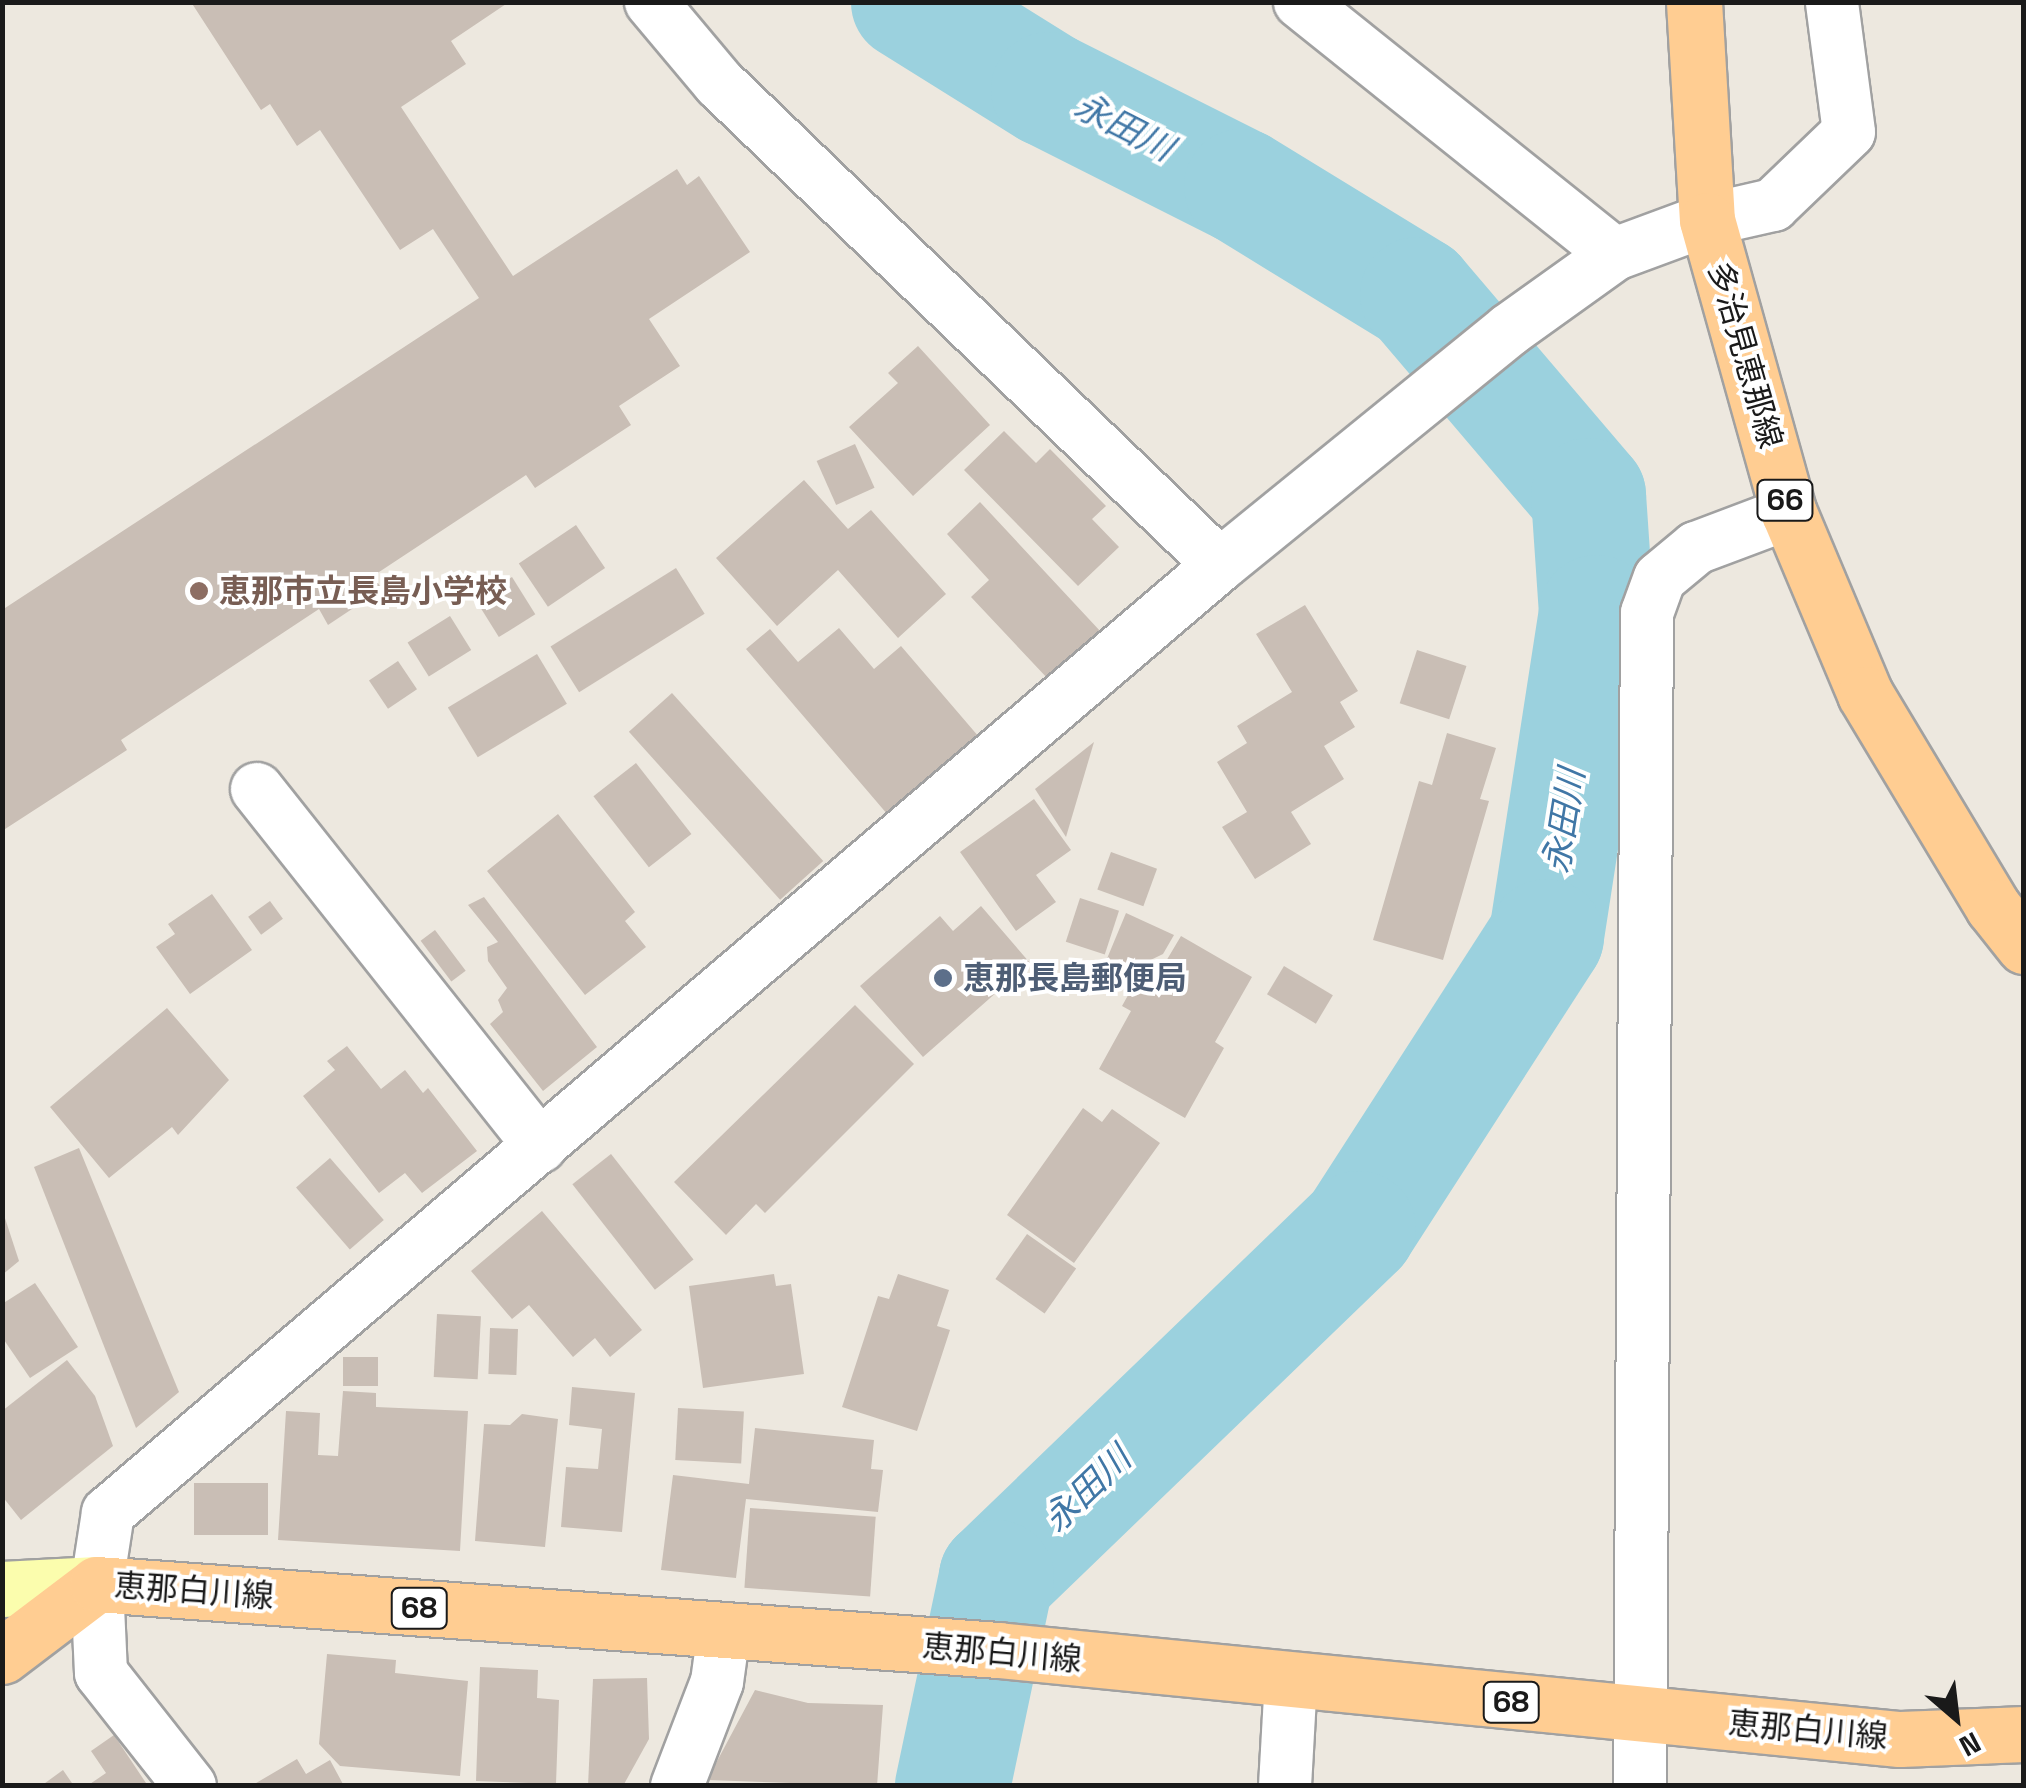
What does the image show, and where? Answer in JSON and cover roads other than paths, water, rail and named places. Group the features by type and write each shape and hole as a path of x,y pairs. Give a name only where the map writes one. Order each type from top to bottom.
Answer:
{"main road":[{"name":"多治見恵那線","path":"1694,2 1707,220 1789,513 1865,694 1992,908 2024,946"},
{"name":"恵那白川線","path":"2,1656 96,1584 998,1650 1900,1739 2024,1734"}],"street":[{"path":"652,2 719,83 1220,565"},
{"path":"1300,2 1615,254"},
{"path":"190,1786 101,1673 96,1584 108,1513 1220,565 1381,439 1509,330 1615,254 1707,220 1773,205 1849,132 1832,2"},
{"path":"1640,1786 1647,613 1660,578 1696,548 1789,513"},
{"path":"257,788 540,1146"},
{"path":"2,1589 96,1584"},
{"path":"678,1786 717,1682 724,1631"},
{"path":"1286,1786 1291,1680"}],"waterway":[{"name":"永田川","path":"908,2 1048,89 1241,186 1417,294 1588,495 1596,612 1546,936 1358,1228 996,1577 952,1786"}],"place":[{"name":"恵那市立長島小学校","path":"199,591"},
{"name":"恵那長島郵便局","path":"943,978"}]}
